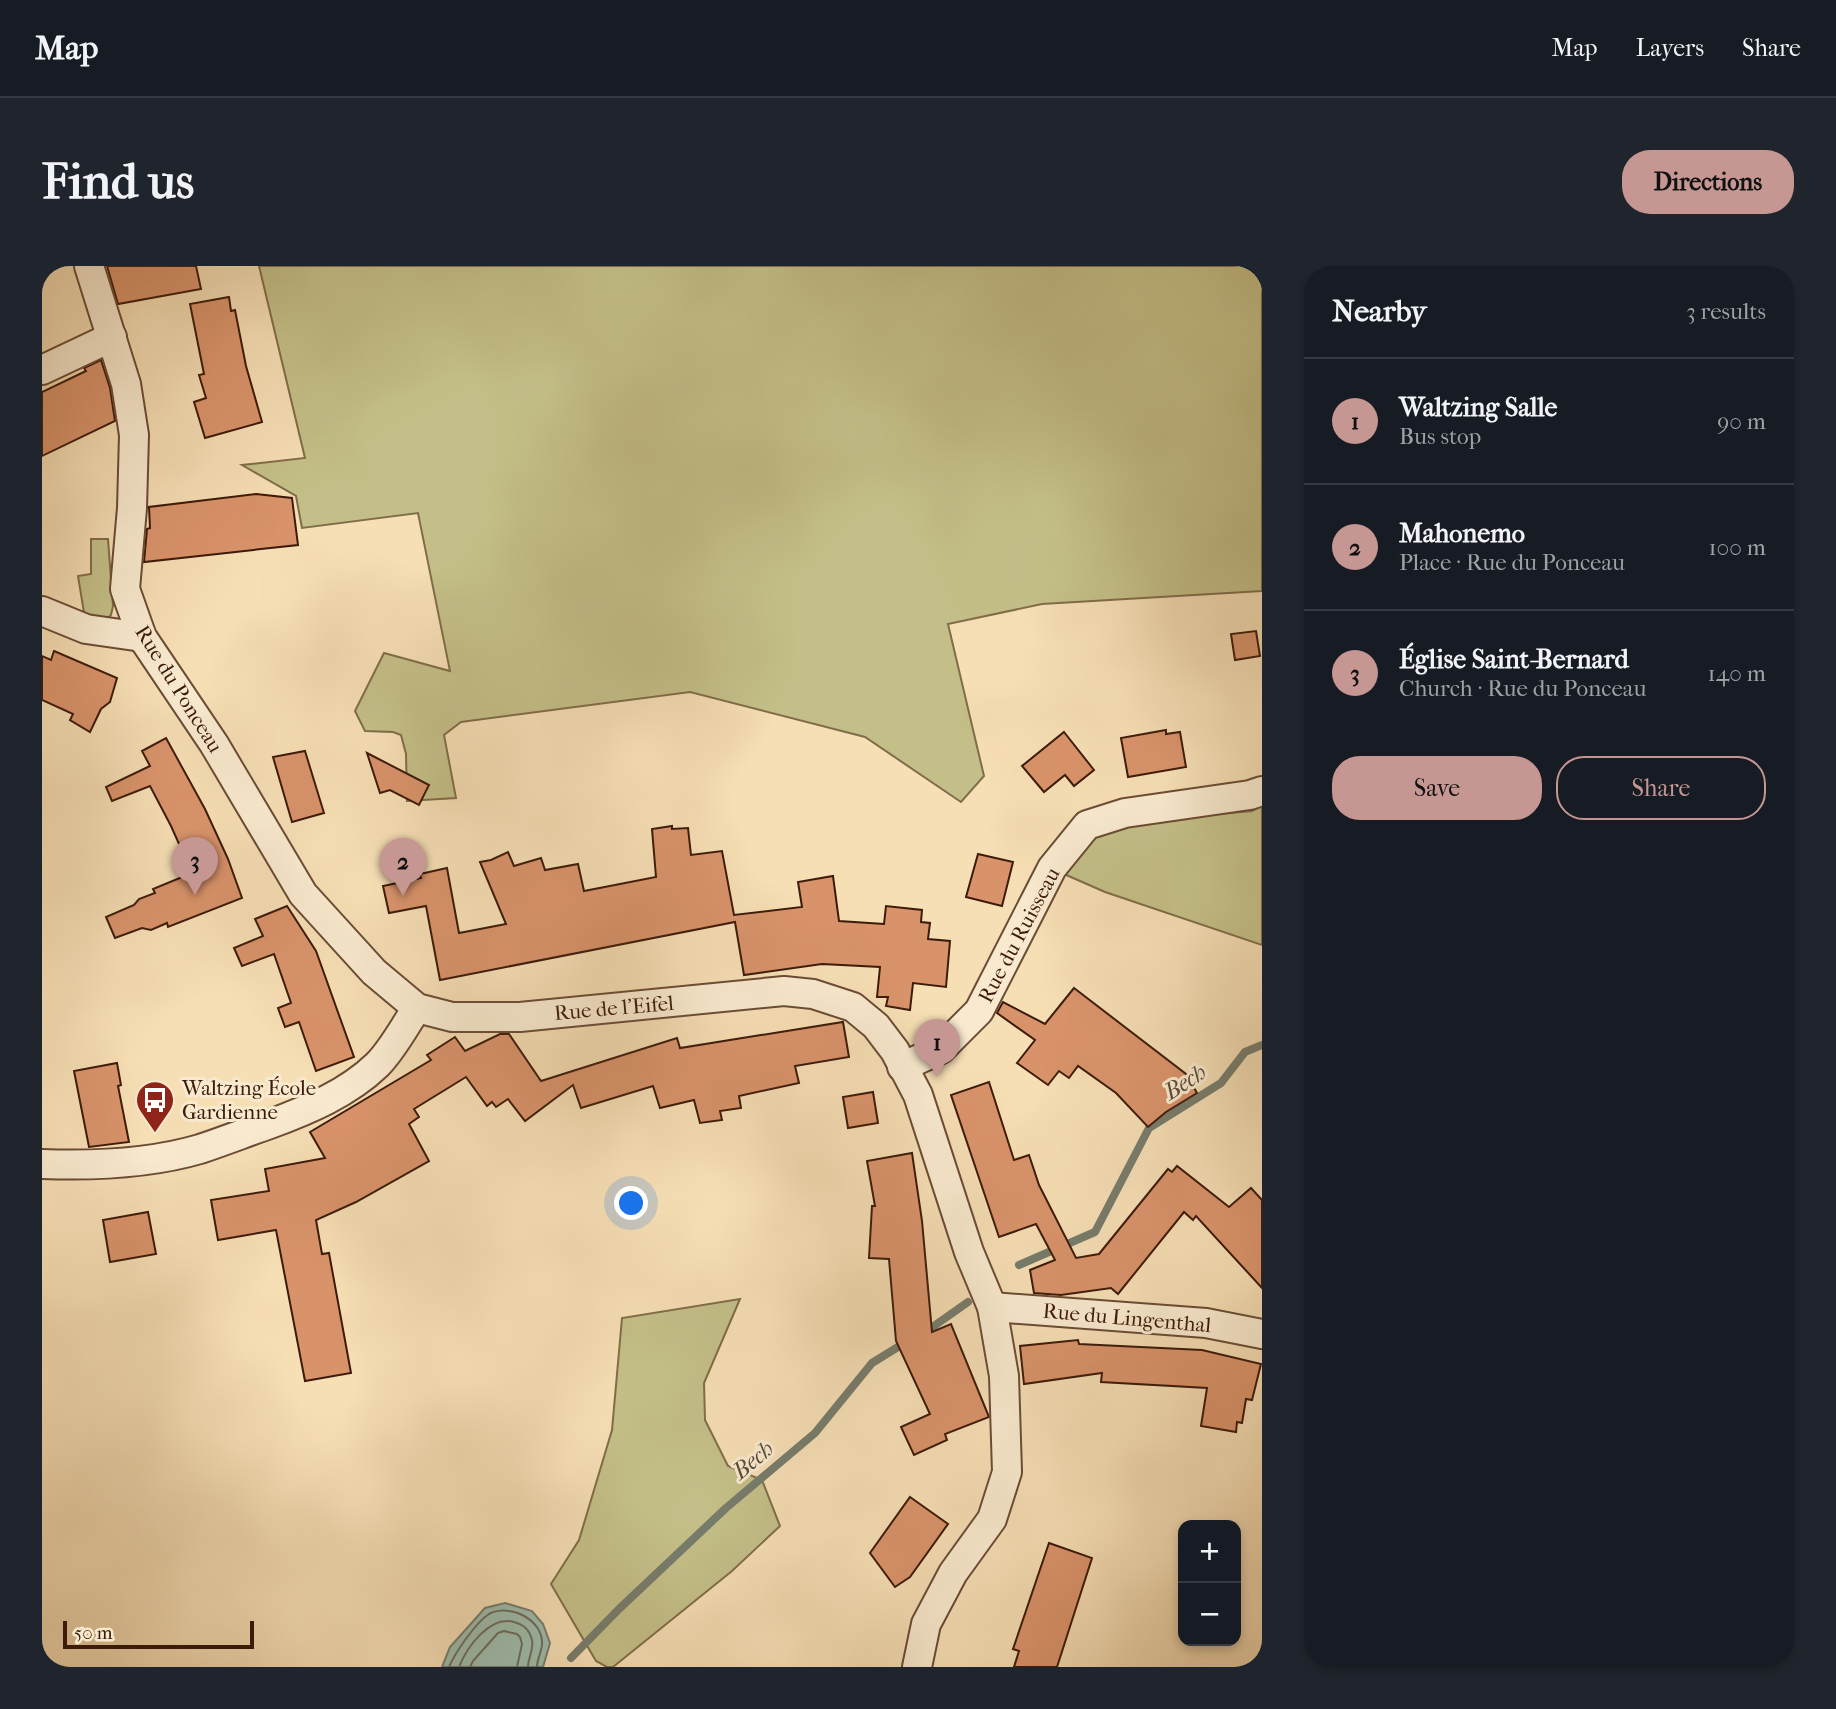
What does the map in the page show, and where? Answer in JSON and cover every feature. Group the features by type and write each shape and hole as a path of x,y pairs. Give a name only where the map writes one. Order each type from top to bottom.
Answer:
{"street":[{"name":"Rue du Ponceau","path":"89,266 127,384 134,435 132,508 125,589 142,637 214,744 303,894 374,972 417,1009"},
{"path":"42,370 112,337"},
{"path":"42,611 86,629 142,637"},
{"name":"Rue du Ruisseau","path":"902,1067 940,1049 979,1011 1052,868 1087,825 1125,813 1250,795 1262,790"},
{"name":"Rue de l'Eifel","path":"417,1009 452,1017 520,1017 784,991 813,993 853,1007 876,1026 895,1051 918,1095 969,1252 992,1307 1004,1376 1007,1472 992,1519 953,1573 926,1624 917,1667"},
{"path":"42,1164 88,1166 163,1157 199,1149 288,1117 322,1102 377,1065 417,1009"},
{"name":"Rue du Lingenthal","path":"992,1307 1206,1322 1262,1334"}],"shaded area":[{"path":"259,266 1262,266 1262,591 1042,604 948,624 984,776 961,802 865,737 690,692 461,722 444,735 456,798 407,801 406,754 401,735 365,731 355,711 384,653 450,671 418,513 302,528 296,496 242,465 305,458"},
{"path":"91,539 108,539 113,606 111,615 104,622 85,619 78,576 91,574"},
{"path":"1262,805 1262,945 1105,892 1064,874 1091,839 1128,822 1252,811"},
{"path":"740,1299 704,1383 705,1420 728,1466 762,1480 780,1526 732,1571 613,1667 607,1667 596,1661 551,1584 579,1540 612,1430 622,1318"}],"water":[{"path":"505,1603 532,1611 543,1624 550,1643 543,1667 442,1667 450,1647 485,1608"}],"building":[{"path":"107,266 196,266 201,289 118,304"},
{"path":"229,297 231,311 235,310 246,366 262,422 205,438 194,402 206,398 199,375 204,374 190,304"},
{"path":"101,360 110,388 115,421 42,456 42,392 86,371 84,368"},
{"path":"256,494 292,498 298,545 144,562 147,529 150,528 149,507"},
{"path":"1256,631 1260,656 1235,660 1231,634"},
{"path":"54,651 117,678 110,702 101,709 90,732 70,720 73,714 42,700 42,656 51,660"},
{"path":"1166,730 1166,734 1180,732 1186,767 1128,777 1121,738"},
{"path":"1064,732 1094,770 1074,786 1065,775 1044,792 1022,766"},
{"path":"166,738 205,809 242,898 168,927 167,923 151,930 142,928 115,938 106,917 155,893 153,889 192,873 150,786 112,801 106,787 150,766 142,751"},
{"path":"305,751 324,813 292,822 273,757"},
{"path":"367,753 429,785 419,805 390,790 380,793"},
{"path":"672,826 672,829 688,828 691,855 722,851 734,915 802,907 798,882 833,876 839,921 884,924 886,906 922,910 921,922 930,923 928,939 950,941 946,987 913,983 910,1010 886,1006 888,997 877,997 880,967 822,964 744,975 735,922 440,980 426,906 389,913 383,886 421,878 420,874 447,868 459,933 506,924 480,862 508,852 514,866 541,858 545,870 578,864 584,891 656,877 652,829"},
{"path":"978,854 1013,862 1002,906 966,897"},
{"path":"287,906 316,951 354,1057 316,1071 299,1022 285,1027 278,1008 291,1003 274,954 242,966 234,948 263,936 255,919"},
{"path":"1074,988 1186,1074 1197,1093 1148,1127 1116,1093 1078,1066 1069,1078 1059,1071 1048,1085 1017,1063 1035,1040 997,1013 1003,1002 1045,1024"},
{"path":"843,1022 849,1057 795,1066 799,1083 739,1096 741,1108 720,1111 722,1120 700,1123 694,1100 660,1108 653,1086 581,1108 573,1085 525,1121 508,1099 496,1107 492,1102 487,1106 466,1077 414,1109 419,1117 409,1124 429,1161 356,1202 316,1220 322,1254 329,1253 351,1373 305,1381 276,1230 218,1240 211,1200 269,1191 265,1169 325,1158 310,1132 431,1060 427,1055 455,1037 465,1051 500,1034 509,1034 541,1081 677,1038 680,1048"},
{"path":"117,1063 121,1085 118,1086 129,1142 89,1147 74,1071"},
{"path":"989,1082 1014,1160 1029,1155 1039,1185 1076,1258 1099,1254 1168,1169 1172,1172 1177,1166 1229,1207 1251,1188 1262,1200 1262,1288 1196,1216 1193,1220 1184,1212 1118,1294 1111,1288 1061,1295 1034,1293 1030,1270 1055,1260 1036,1224 999,1237 951,1095"},
{"path":"873,1092 878,1123 848,1128 843,1097"},
{"path":"912,1153 922,1221 932,1332 951,1324 989,1417 945,1434 947,1440 914,1455 901,1427 930,1414 896,1341 889,1259 869,1258 872,1206 875,1206 867,1161"},
{"path":"148,1212 156,1254 110,1262 103,1220"},
{"path":"1078,1340 1079,1344 1202,1350 1261,1364 1252,1400 1246,1399 1242,1423 1237,1422 1236,1432 1201,1426 1207,1388 1101,1382 1102,1373 1024,1384 1020,1346"},
{"path":"910,1497 948,1524 910,1577 895,1587 870,1553"},
{"path":"1049,1543 1092,1558 1057,1667 1014,1667 1019,1651 1013,1649"}],"waterway":[{"name":"Bech","path":"1019,1265 1095,1232 1149,1128 1221,1083 1245,1052 1262,1045"},
{"name":"Bech","path":"922,1331 934,1326 968,1302"},
{"name":"Bech","path":"571,1658 726,1508 815,1433 872,1363 906,1342"}],"place":[{"name":"Église Saint-Bernard","path":"195,895"},
{"name":"Mahonemo","path":"403,896"},
{"name":"Waltzing Salle","path":"937,1077"},
{"name":"Waltzing École Gardienne","path":"155,1134"}]}
